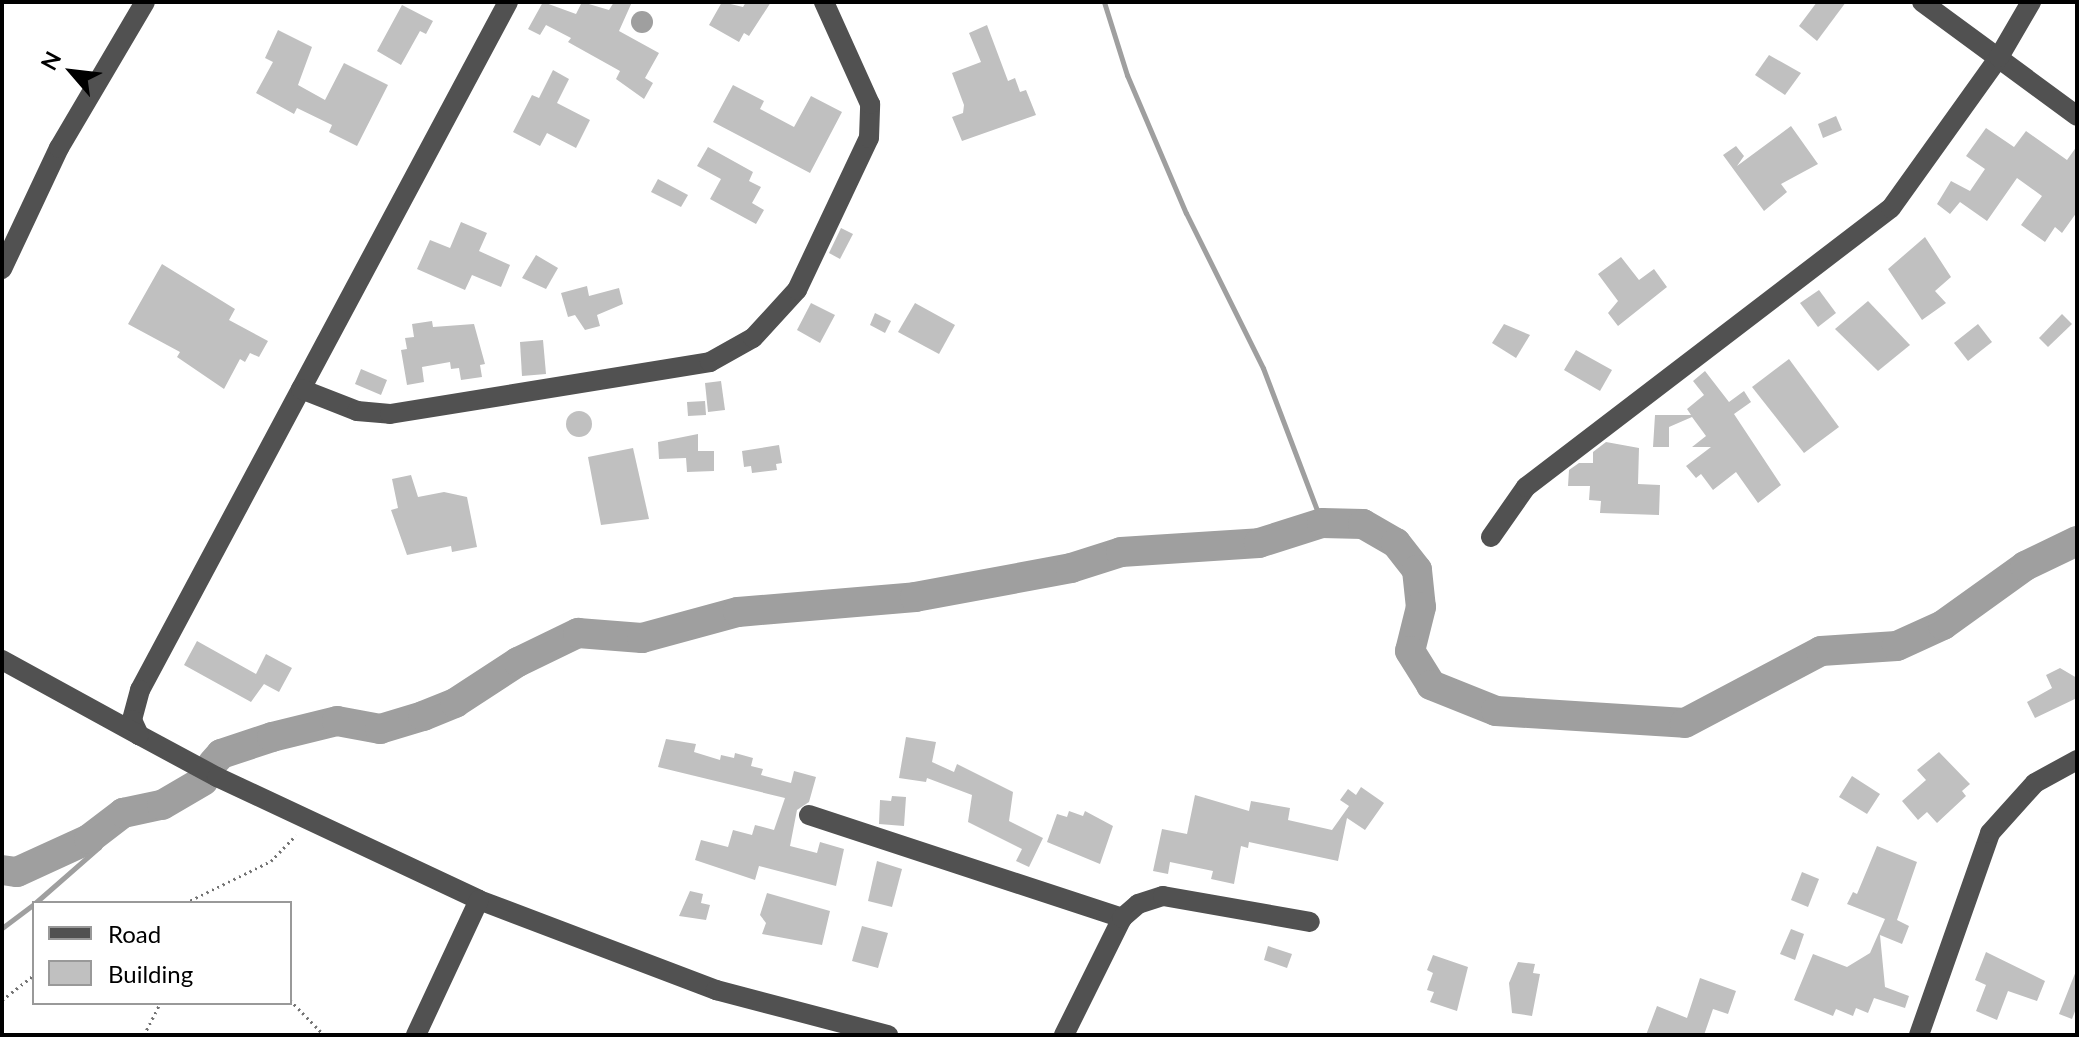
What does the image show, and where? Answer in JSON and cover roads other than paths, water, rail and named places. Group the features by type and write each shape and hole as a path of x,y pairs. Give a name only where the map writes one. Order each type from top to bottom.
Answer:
{"street":[{"path":"2,269 59,148 145,2"},
{"path":"139,735 132,720 136,698 508,2"},
{"path":"301,389 357,411 390,414 710,362 753,338 797,290 869,138 870,104 824,2"},
{"path":"1922,2 2077,116"},
{"path":"1491,537 1526,487 1891,208 1999,57 2031,2"},
{"path":"2,660 308,822 479,900 716,990 888,1035"},
{"path":"1919,1035 1990,833 2035,783 2077,760"},
{"path":"809,815 1122,918"},
{"path":"1064,1035 1122,918 1138,904 1163,896 1310,922"},
{"path":"416,1035 479,900"}],"waterway":[{"path":"1104,2 1127,75 1186,213 1263,368 1322,523"},
{"path":"213,763 221,754 337,721 380,729 423,716 455,703 518,662 578,633 642,638 738,612 915,597 1071,568 1121,552 1259,543 1322,523 1363,524 1396,543 1417,570 1421,607 1410,651 1431,685 1496,711 1685,723 1821,651 1897,646 1943,625 2025,566 2077,541"},
{"path":"2,870 17,872 89,839 123,813 162,805 203,781"},
{"path":"37,901 99,847 123,813"},
{"path":"2,928 32,906"}]}
